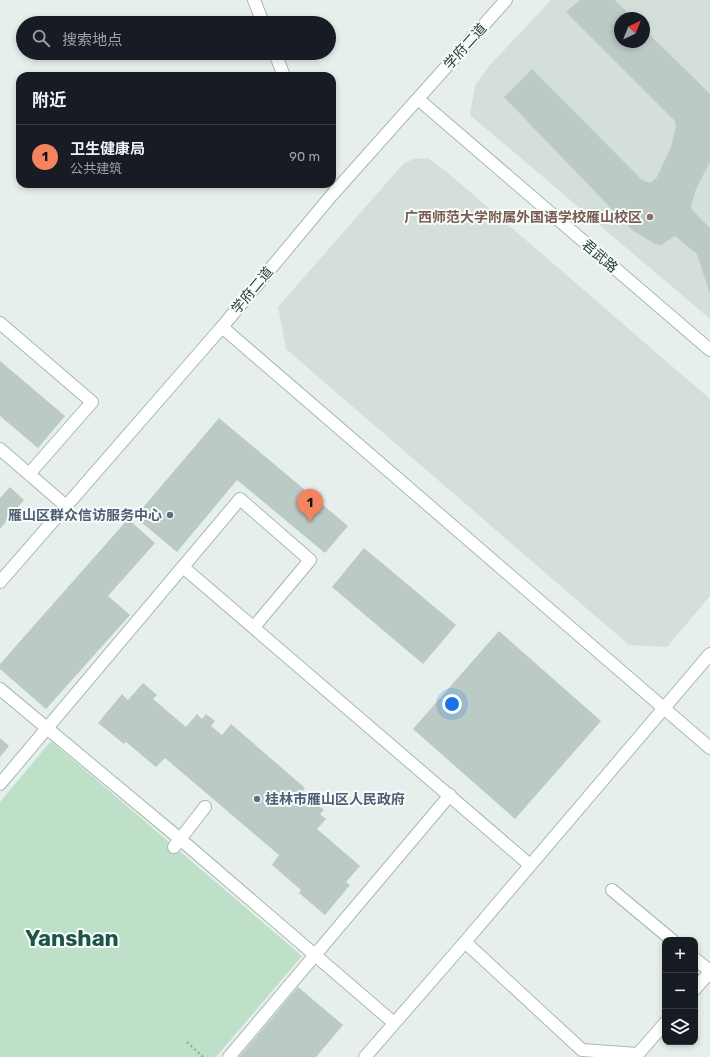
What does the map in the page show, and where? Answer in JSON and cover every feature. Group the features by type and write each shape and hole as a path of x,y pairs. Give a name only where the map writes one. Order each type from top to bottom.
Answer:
{"street":[{"path":"254,0 260,16"},
{"name":"学府二道","path":"0,582 222,327 331,196 506,0"},
{"path":"278,60 282,72"},
{"name":"君武路","path":"418,99 710,350"},
{"path":"328,188 331,196"},
{"path":"0,323 92,402 29,474"},
{"path":"222,327 710,748"},
{"path":"0,449 66,506"},
{"path":"0,784 240,499 310,560 254,627"},
{"path":"183,567 530,865"},
{"path":"365,1057 710,654"},
{"path":"0,689 47,728 177,842 315,955 394,1023"},
{"path":"228,1057 450,795"},
{"path":"177,842 206,807"},
{"path":"612,890 668,937"},
{"path":"465,942 582,1050 638,1054 662,1026"},
{"path":"698,962 710,972 698,986"}],"path":[{"path":"187,1042 204,1057"}],"shaded area":[{"name":"广西师范大学附属外国语学校雁山校区","path":"551,0 710,0 710,319 470,115 475,86 490,65"},
{"path":"428,158 447,172 710,399 710,596 667,647 629,645 286,349 278,307 404,163 414,159"}],"green space":[{"path":"51,741 302,956 216,1057 0,1057 0,802"}],"building":[{"path":"580,0 615,0 627,12 614,12 614,48 650,48 650,35 710,94 710,162 696,189 691,209 710,228 710,294 697,254 675,236 661,245 655,244 632,230 504,97 532,69 642,180 650,183 657,177 671,147 676,126 675,121 566,12"},
{"path":"0,361 65,416 38,448 0,416"},
{"path":"219,418 348,526 325,553 237,480 177,552 135,517"},
{"path":"10,487 24,500 0,529 0,498"},
{"path":"128,519 155,543 108,596 130,615 46,709 0,669 0,664"},
{"path":"364,548 456,625 423,664 332,587"},
{"path":"499,631 601,721 515,819 413,729"},
{"name":"桂林市雁山区人民政府","path":"143,683 157,695 153,699 186,727 197,714 202,719 206,714 215,721 211,726 222,735 231,724 305,788 298,796 303,801 308,796 324,810 320,814 326,819 317,829 360,866 346,882 350,885 325,915 299,893 301,890 272,865 279,855 165,758 156,767 126,742 124,744 98,723 122,694 128,700"},
{"path":"0,738 9,746 0,757"},
{"path":"298,987 343,1025 316,1057 239,1057"}],"place":[{"name":"广西师范大学附属外国语学校雁山校区","path":"650,217"},
{"name":"雁山区群众信访服务中心","path":"170,515"},
{"name":"卫生健康局","path":"310,522"},
{"name":"桂林市雁山区人民政府","path":"257,799"}],"district":[{"name":"Yanshan","path":"72,938"}]}
